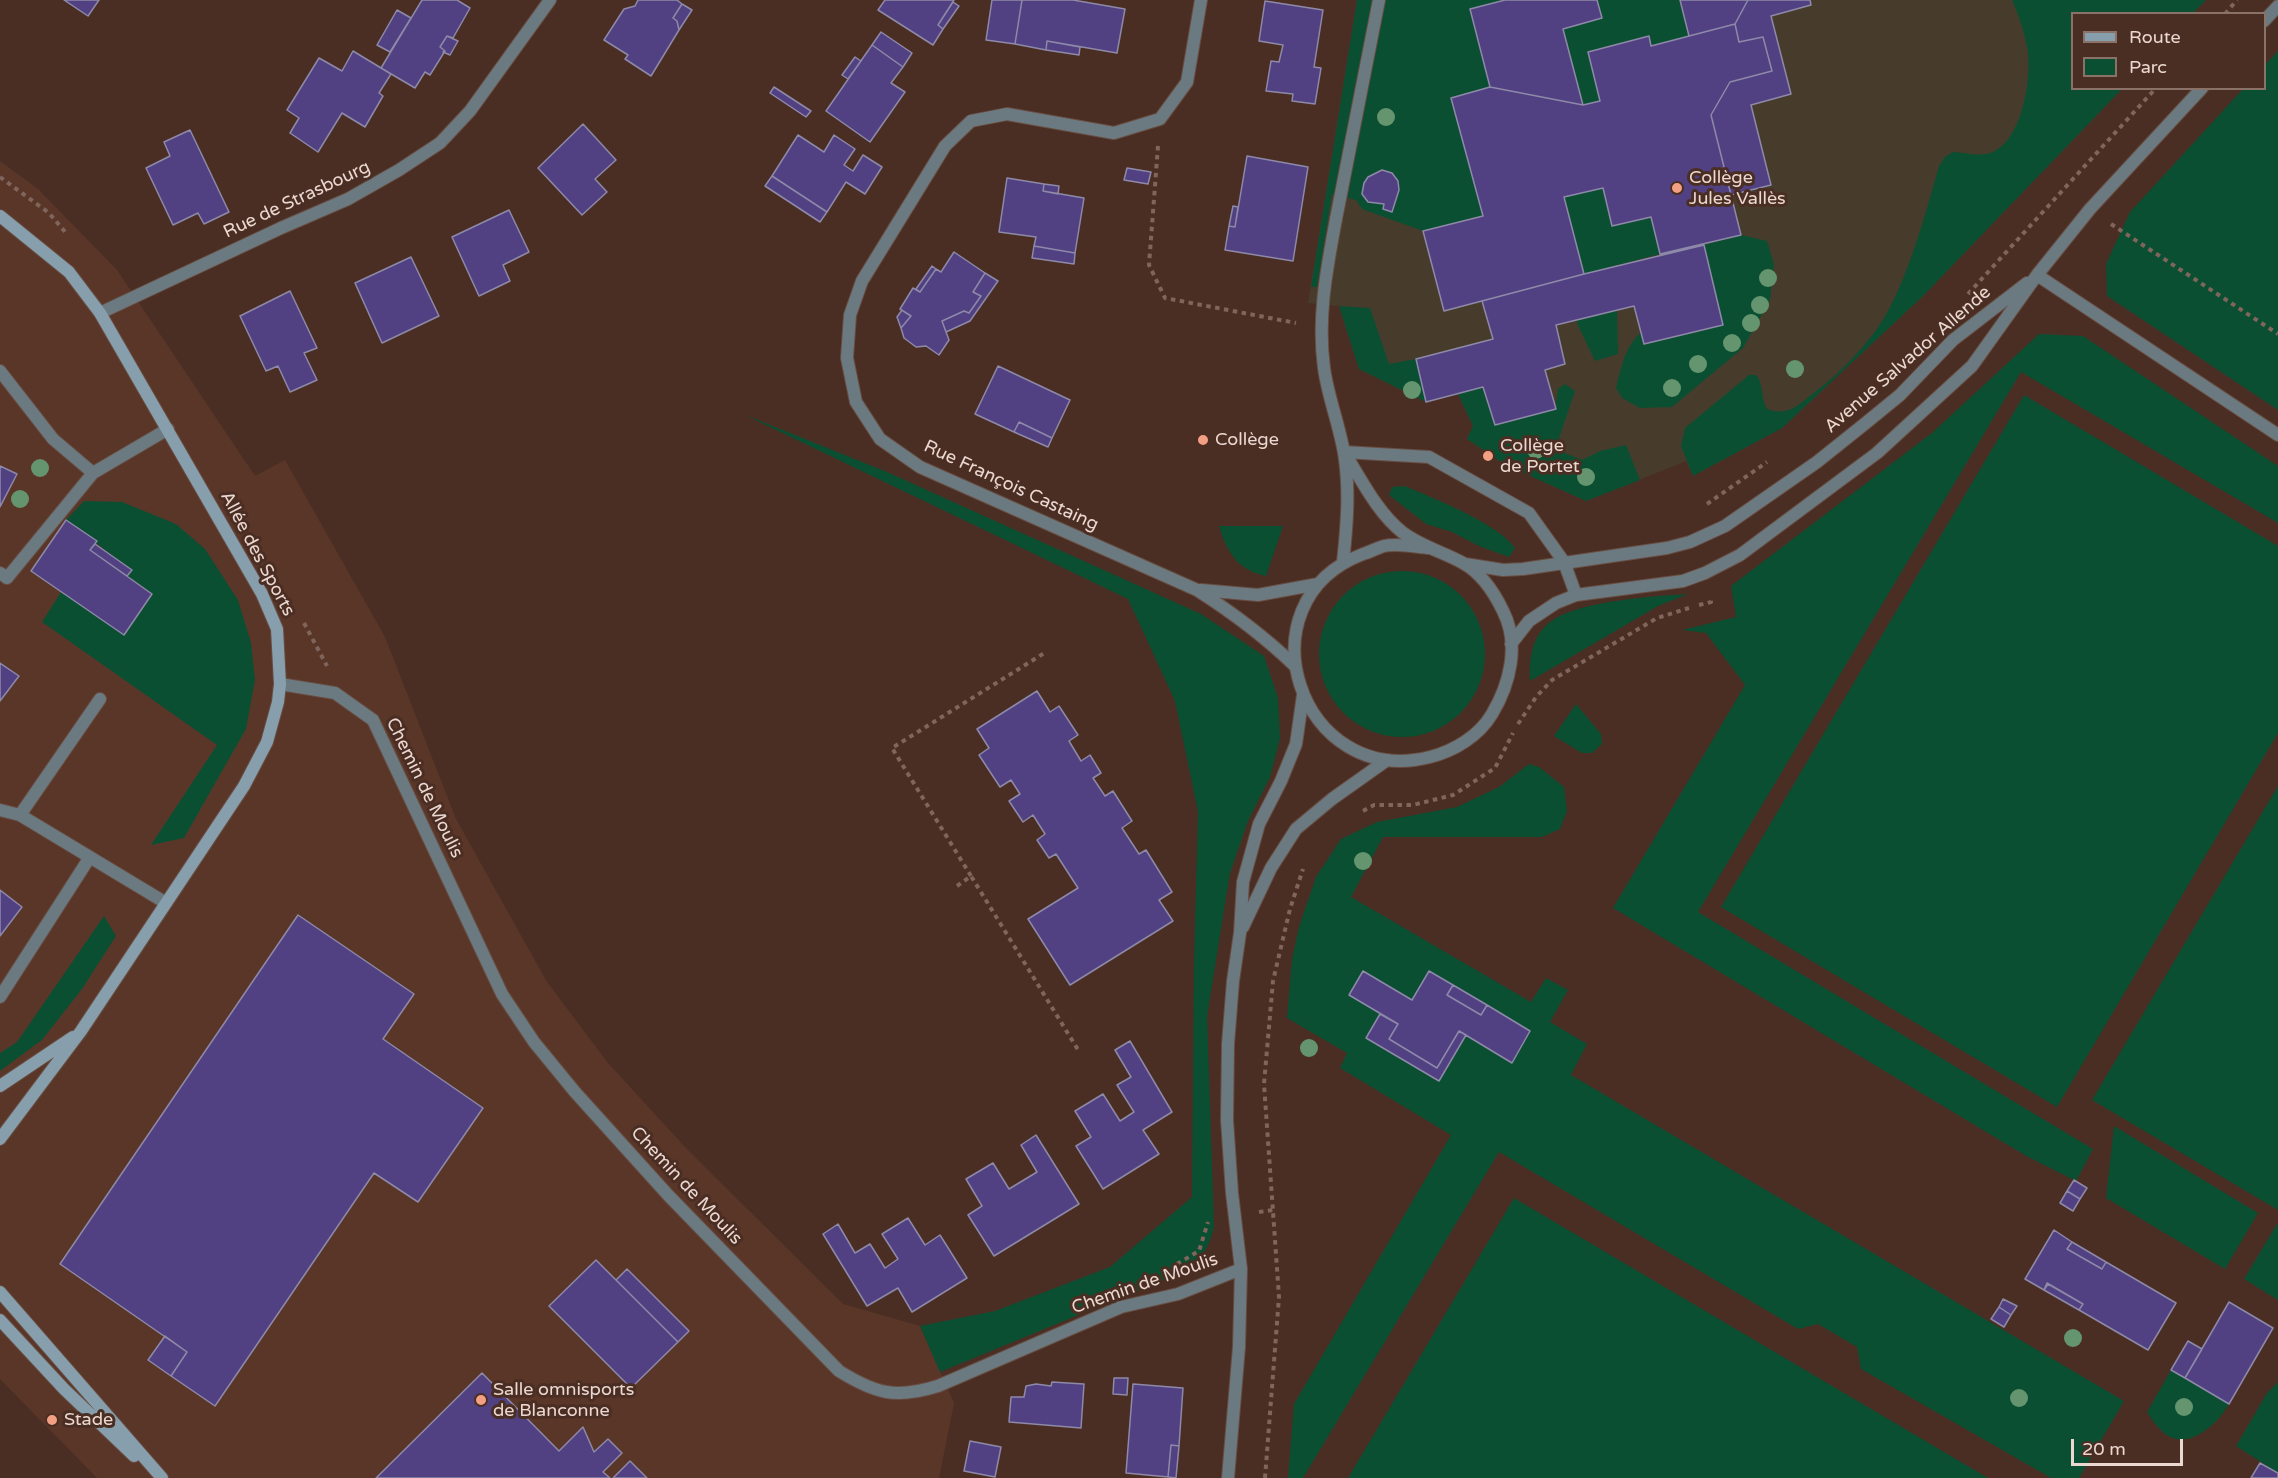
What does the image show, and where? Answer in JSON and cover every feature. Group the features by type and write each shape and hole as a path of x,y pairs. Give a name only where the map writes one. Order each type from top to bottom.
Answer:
{"street":[{"name":"Rue de Strasbourg","path":"100,313 348,199 440,143 470,111 550,0"},
{"path":"1160,119 1187,82 1201,0"},
{"path":"1343,562 1348,488 1344,452 1324,368 1321,328 1323,292 1379,0"},
{"path":"2266,20 2278,6"},
{"name":"Avenue Salvador Allende","path":"1511,644 1529,621 1556,603 1576,595 1683,581 1705,573 1740,555 1877,453 1972,366 2037,275 2090,209 2200,90"},
{"name":"Rue François Castaing","path":"1160,119 1114,133 1007,114 971,121 945,146 862,281 850,315 847,358 856,402 880,439 920,467 1197,590 1265,636 1294,666"},
{"name":"Allée des Sports","path":"0,216 69,272 100,313 262,594 277,629 280,684 278,702 263,751 244,786 81,1031 0,1139"},
{"path":"0,227 20,234"},
{"path":"2037,275 2278,435"},
{"name":"Avenue Salvador Allende","path":"1465,564 1503,570 1666,548 1690,542 1725,526 1817,462 1867,422 1900,395 1953,340 2037,275"},
{"path":"0,371 53,439 93,473"},
{"path":"0,573 7,578 93,473 168,429"},
{"path":"1344,452 1429,458 1529,513 1564,562 1576,595"},
{"path":"1344,452 1377,504 1402,532 1465,564 1488,585 1504,613 1511,644 1510,670 1503,695 1490,718 1470,738 1445,753 1417,760 1388,760 1360,753 1337,738 1317,719 1303,695 1294,666 1295,637 1303,609 1318,584 1343,562 1385,546 1430,548"},
{"name":"Rue François Castaing","path":"1197,590 1258,595 1318,584"},
{"name":"Chemin de Moulis","path":"280,684 335,693 373,720 502,994 534,1042 575,1092 668,1195 833,1366 864,1387 890,1393 912,1394 938,1386 1121,1307 1178,1294 1241,1269"},
{"path":"1228,1478 1239,1347 1241,1269 1232,1193 1227,1120 1231,1002 1240,933 1243,882 1258,824 1281,781 1296,744 1303,695"},
{"path":"20,815 100,699"},
{"path":"1240,933 1271,868 1296,830 1332,799 1388,760"},
{"path":"0,810 20,815 166,903"},
{"path":"0,997 90,857"},
{"name":"Allée des Sports","path":"0,1086 81,1031"},
{"path":"0,1292 160,1478"},
{"path":"0,1320 85,1410 160,1478"}],"path":[{"path":"2226,12 2237,0"},
{"path":"1966,295 2154,90"},
{"path":"1160,119 1149,265 1165,298 1321,328"},
{"path":"2090,209 2278,334"},
{"path":"1699,509 1772,459"},
{"path":"1357,814 1374,805 1413,805 1452,795 1495,768 1513,733 1536,697 1552,680 1657,618 1711,602"},
{"path":"1046,652 892,748 1080,1053"},
{"path":"1265,1478 1279,1297 1264,1084 1274,981 1290,909 1305,864"},
{"path":"957,886 971,876"}],"shaded area":[{"name":"Collège Jules Vallès","path":"1357,0 2206,0 2194,12 2071,12 2071,90 2121,90 1923,296 1782,428 1693,476 1686,461 1586,501 1504,464 1467,439 1473,426 1458,394 1426,402 1359,369 1339,306 1308,303"},
{"path":"0,161 38,189 117,270 255,476 285,460 385,637 456,819 547,982 608,1063 685,1147 843,1304 920,1326 954,1403 939,1478 97,1478 0,1379"}],"green space":[{"path":"1357,0 1505,0 1471,10 1490,87 1451,99 1483,216 1423,231 1362,209 1356,200 1332,194 1317,287 1311,287"},
{"path":"1597,0 1680,0 1689,36 1651,46 1648,36 1588,52 1600,101 1583,105 1563,29 1602,18"},
{"path":"2012,0 2206,0 2194,12 2071,12 2071,90 2121,90 1923,296 1782,428 1693,476 1681,446 1685,428 1749,375 1756,375 1758,378 1767,409 1788,410 1799,405 1835,376 1869,339 1884,318 1901,284 1916,244 1939,166 1945,157 1953,152 1990,153 2001,147 2016,125 2022,111 2028,80 2028,54 2020,20"},
{"path":"2278,51 2278,410 2107,296 2106,264 2130,212 2242,90 2266,90 2266,64"},
{"path":"1603,188 1612,226 1651,217 1660,254 1584,274 1564,197"},
{"path":"1741,235 1767,241 1774,264 1770,300 1743,348 1672,407 1640,408 1622,398 1616,388 1622,365 1631,344 1641,332 1644,344 1723,325 1704,245"},
{"path":"1339,306 1370,308 1389,364 1416,359 1426,402 1359,369"},
{"path":"1617,310 1618,354 1595,361 1576,321"},
{"path":"2039,334 2083,336 2278,466 2278,523 2021,372 1698,912 2093,1149 2076,1181 2028,1157 1613,908 1745,685 1706,633 1682,630 1736,617 1731,586 1932,433"},
{"path":"1565,384 1575,391 1559,438 1565,453 1582,460 1600,451 1626,445 1640,480 1586,501 1504,464 1467,439 1473,426 1458,394 1483,387 1495,425 1555,409 1558,389"},
{"path":"2024,395 2278,546 2278,733 2057,1107 1721,907"},
{"path":"743,414 887,472 1201,614 1264,656 1278,698 1280,738 1270,777 1248,821 1230,873 1207,1016 1214,1227 1206,1250 1198,1260 1178,1274 940,1372 920,1326 995,1311 1110,1267 1192,1197 1198,812 1175,701 1128,599"},
{"path":"1405,486 1481,521 1507,539 1515,548 1509,557 1479,546 1452,532 1426,524 1389,495 1392,487"},
{"path":"84,501 122,502 176,524 205,549 238,600 251,643 255,680 246,729 184,838 151,845 217,745 42,622 61,592 152,594 127,576 131,570 66,520"},
{"path":"1219,526 1283,526 1266,576 1248,569 1235,559"},
{"path":"1402,571 1434,577 1461,595 1479,622 1485,654 1479,686 1461,713 1434,731 1402,737 1370,731 1343,713 1325,686 1319,654 1325,622 1343,595 1370,577"},
{"path":"1688,594 1658,606 1530,681 1532,649 1535,642 1550,622 1562,615 1597,604"},
{"path":"1576,704 1601,734 1602,744 1592,753 1582,753 1554,736"},
{"path":"1529,764 1539,767 1564,787 1567,811 1560,829 1542,837 1383,837 1351,897 1531,1002 1546,978 1568,990 1550,1022 1587,1044 1571,1075 2124,1401 2079,1478 2051,1478 1861,1369 1857,1347 1818,1324 1798,1329 1499,1152 1303,1478 1288,1478 1294,1404 1451,1135 1340,1068 1347,1053 1287,1018 1292,959 1299,927 1316,877 1341,839 1377,822 1457,807 1499,787"},
{"path":"2278,786 2278,1210 2092,1100"},
{"path":"104,916 116,936 82,989 42,1040 0,1071 0,1053 17,1042"},
{"path":"2114,1126 2258,1213 2225,1269 2106,1198"},
{"path":"1514,1198 1988,1478 1348,1478"},
{"path":"2278,1225 2278,1300 2244,1279"},
{"path":"2171,1370 2229,1404 2206,1430 2181,1440 2165,1434 2147,1412"},
{"path":"2278,1382 2278,1473 2236,1446 2267,1393"}],"building":[{"path":"64,0 99,0 88,16"},
{"path":"422,0 457,0 470,8 453,38 447,36 440,47 445,51 430,75 425,72 415,88 381,68"},
{"path":"638,0 677,0 682,4 673,18 677,21 679,30 651,76 625,59 628,55 604,40 624,9 635,6"},
{"path":"885,0 954,0 938,25 943,29 933,45 878,10"},
{"path":"992,0 1022,0 1015,44 986,40"},
{"path":"1022,0 1073,0 1125,9 1117,53 1047,41 1046,50 1015,44"},
{"path":"1505,0 1597,0 1602,18 1563,29 1583,105 1490,87 1470,9"},
{"path":"1680,0 1748,0 1735,24 1689,36"},
{"path":"1748,0 1810,0 1811,5 1771,16 1791,94 1751,105 1771,185 1731,195 1711,115 1730,82 1772,71 1763,37 1739,42 1735,24"},
{"path":"1265,1 1323,10 1314,67 1321,68 1315,104 1292,101 1293,94 1266,91 1271,61 1279,62 1283,45 1259,41"},
{"path":"953,2 959,6 943,29 938,25"},
{"path":"682,4 692,10 679,30 677,21 673,18"},
{"path":"397,10 411,18 390,52 377,45"},
{"path":"1735,24 1739,42 1763,37 1772,71 1730,82 1711,115 1741,235 1660,254 1651,217 1612,226 1603,188 1564,197 1584,274 1444,311 1423,231 1483,216 1451,98 1490,87 1583,105 1600,101 1588,52 1649,36 1651,46"},
{"path":"881,32 912,53 903,67 872,45"},
{"path":"447,36 458,41 450,55 443,52 445,51 440,47"},
{"path":"1047,41 1080,47 1079,55 1046,50"},
{"path":"872,45 903,67 891,83 905,92 870,142 826,111"},
{"path":"353,51 391,74 379,93 383,96 365,127 342,113 318,152 290,133 299,118 287,110 319,58 342,71"},
{"path":"855,57 861,61 848,79 842,75"},
{"path":"774,87 811,111 806,117 770,93"},
{"path":"583,124 616,160 595,179 607,192 582,215 538,168"},
{"path":"190,130 229,212 204,224 198,213 173,225 146,168 170,156 164,142"},
{"path":"798,135 824,152 834,135 855,149 844,165 853,171 863,155 882,167 865,194 846,182 827,212 772,176"},
{"path":"1247,156 1308,167 1293,261 1225,250 1229,226 1235,227"},
{"path":"1127,168 1151,172 1148,184 1124,180"},
{"path":"1382,170 1392,173 1398,181 1399,190 1392,212 1383,209 1384,204 1368,202 1362,194 1368,177"},
{"path":"772,176 827,212 820,222 765,186"},
{"path":"1007,178 1044,184 1043,191 1084,198 1075,253 1034,246 1036,237 999,232"},
{"path":"1044,184 1059,186 1058,194 1043,191"},
{"path":"1233,206 1238,207 1235,227 1229,226"},
{"path":"509,210 529,252 503,265 510,281 479,296 452,237"},
{"path":"1704,245 1723,325 1644,344 1634,306 1556,325 1565,364 1545,370 1556,409 1495,425 1483,387 1426,402 1416,359 1493,339 1482,301"},
{"path":"1034,246 1075,253 1074,264 1032,258"},
{"path":"954,252 985,273 973,292 981,296 969,313 964,311 942,321 949,340 939,355 926,346 916,347 904,338 901,328 911,316 900,309 913,288 920,292 936,269 941,272"},
{"path":"411,257 439,316 382,343 355,283"},
{"path":"932,266 936,269 920,292 916,289"},
{"path":"985,273 998,281 970,321 946,332 942,321 964,311 969,313 981,296 973,292"},
{"path":"290,291 317,348 304,353 317,380 290,392 278,366 266,371 240,316"},
{"path":"902,310 911,316 901,328 897,317"},
{"path":"998,366 1070,400 1052,438 1019,422 1014,432 975,414"},
{"path":"1019,422 1052,438 1048,447 1014,432"},
{"path":"0,466 17,474 0,507"},
{"path":"66,520 97,541 90,550 152,594 124,635 31,571"},
{"path":"95,544 132,570 127,576 90,550"},
{"path":"0,663 19,676 0,701"},
{"path":"1037,691 1050,712 1059,706 1078,735 1069,741 1081,761 1090,755 1101,773 1093,778 1105,796 1113,791 1132,821 1122,828 1139,854 1146,850 1172,892 1159,900 1173,921 1070,985 1028,919 1078,888 1056,854 1049,858 1037,840 1045,834 1033,815 1023,822 1009,801 1020,794 1011,780 1000,787 979,755 989,748 977,729"},
{"path":"0,890 22,907 0,936"},
{"path":"298,915 414,994 383,1039 483,1108 418,1202 374,1173 215,1406 171,1376 187,1352 60,1264"},
{"path":"1363,971 1412,1000 1429,971 1453,985 1447,995 1481,1015 1487,1005 1530,1031 1512,1063 1459,1031 1437,1068 1389,1039 1398,1024 1349,995"},
{"path":"1453,985 1487,1005 1481,1015 1447,995"},
{"path":"1380,1014 1398,1024 1389,1039 1437,1068 1459,1031 1466,1035 1439,1081 1366,1038"},
{"path":"1130,1041 1172,1112 1143,1130 1159,1154 1103,1189 1076,1146 1091,1137 1075,1111 1103,1094 1120,1121 1134,1112 1117,1085 1131,1077 1115,1050"},
{"path":"1036,1135 1079,1204 994,1256 968,1215 982,1206 966,1179 993,1163 1009,1189 1037,1172 1021,1145"},
{"path":"2074,1180 2087,1188 2080,1199 2067,1191"},
{"path":"2067,1191 2080,1199 2073,1211 2060,1203"},
{"path":"908,1218 925,1245 940,1235 967,1278 912,1312 898,1288 867,1306 823,1234 838,1224 855,1253 870,1244 885,1268 898,1259 882,1234"},
{"path":"2054,1230 2072,1242 2067,1249 2102,1269 2106,1262 2176,1303 2148,1350 2079,1310 2083,1304 2047,1283 2044,1290 2025,1279"},
{"path":"2072,1242 2106,1262 2102,1269 2067,1249"},
{"path":"596,1260 678,1342 631,1388 549,1306"},
{"path":"627,1269 689,1331 678,1342 616,1280"},
{"path":"2048,1284 2083,1304 2079,1310 2044,1290"},
{"path":"2003,1299 2017,1306 2011,1315 1999,1307"},
{"path":"2229,1302 2273,1328 2229,1404 2185,1378"},
{"path":"1999,1307 2011,1315 2004,1327 1991,1319"},
{"path":"165,1336 187,1352 171,1376 148,1360"},
{"path":"2188,1341 2202,1349 2185,1378 2171,1370"},
{"name":"Salle omnisports de Blanconne","path":"482,1373 559,1451 583,1427 594,1452 608,1439 622,1453 603,1472 610,1478 376,1478"},
{"path":"1114,1378 1128,1378 1127,1395 1113,1394"},
{"path":"1052,1382 1084,1384 1081,1428 1009,1422 1011,1397 1024,1397 1026,1386 1036,1384 1051,1386"},
{"path":"1133,1384 1183,1388 1179,1446 1171,1445 1168,1477 1126,1473"},
{"path":"970,1441 1001,1447 995,1477 964,1471"},
{"path":"1171,1445 1179,1446 1176,1478 1168,1477"},
{"name":"Salle omnisports de Blanconne","path":"630,1461 647,1478 613,1478"},
{"path":"2260,1463 2278,1473 2278,1478 2251,1478"}],"place":[{"name":"Collège Jules Vallès","path":"1677,188"},
{"name":"Collège","path":"1203,440"},
{"name":"Collège de Portet","path":"1488,456"},
{"name":"Salle omnisports de Blanconne","path":"481,1400"},
{"name":"Stade","path":"52,1420"}]}
